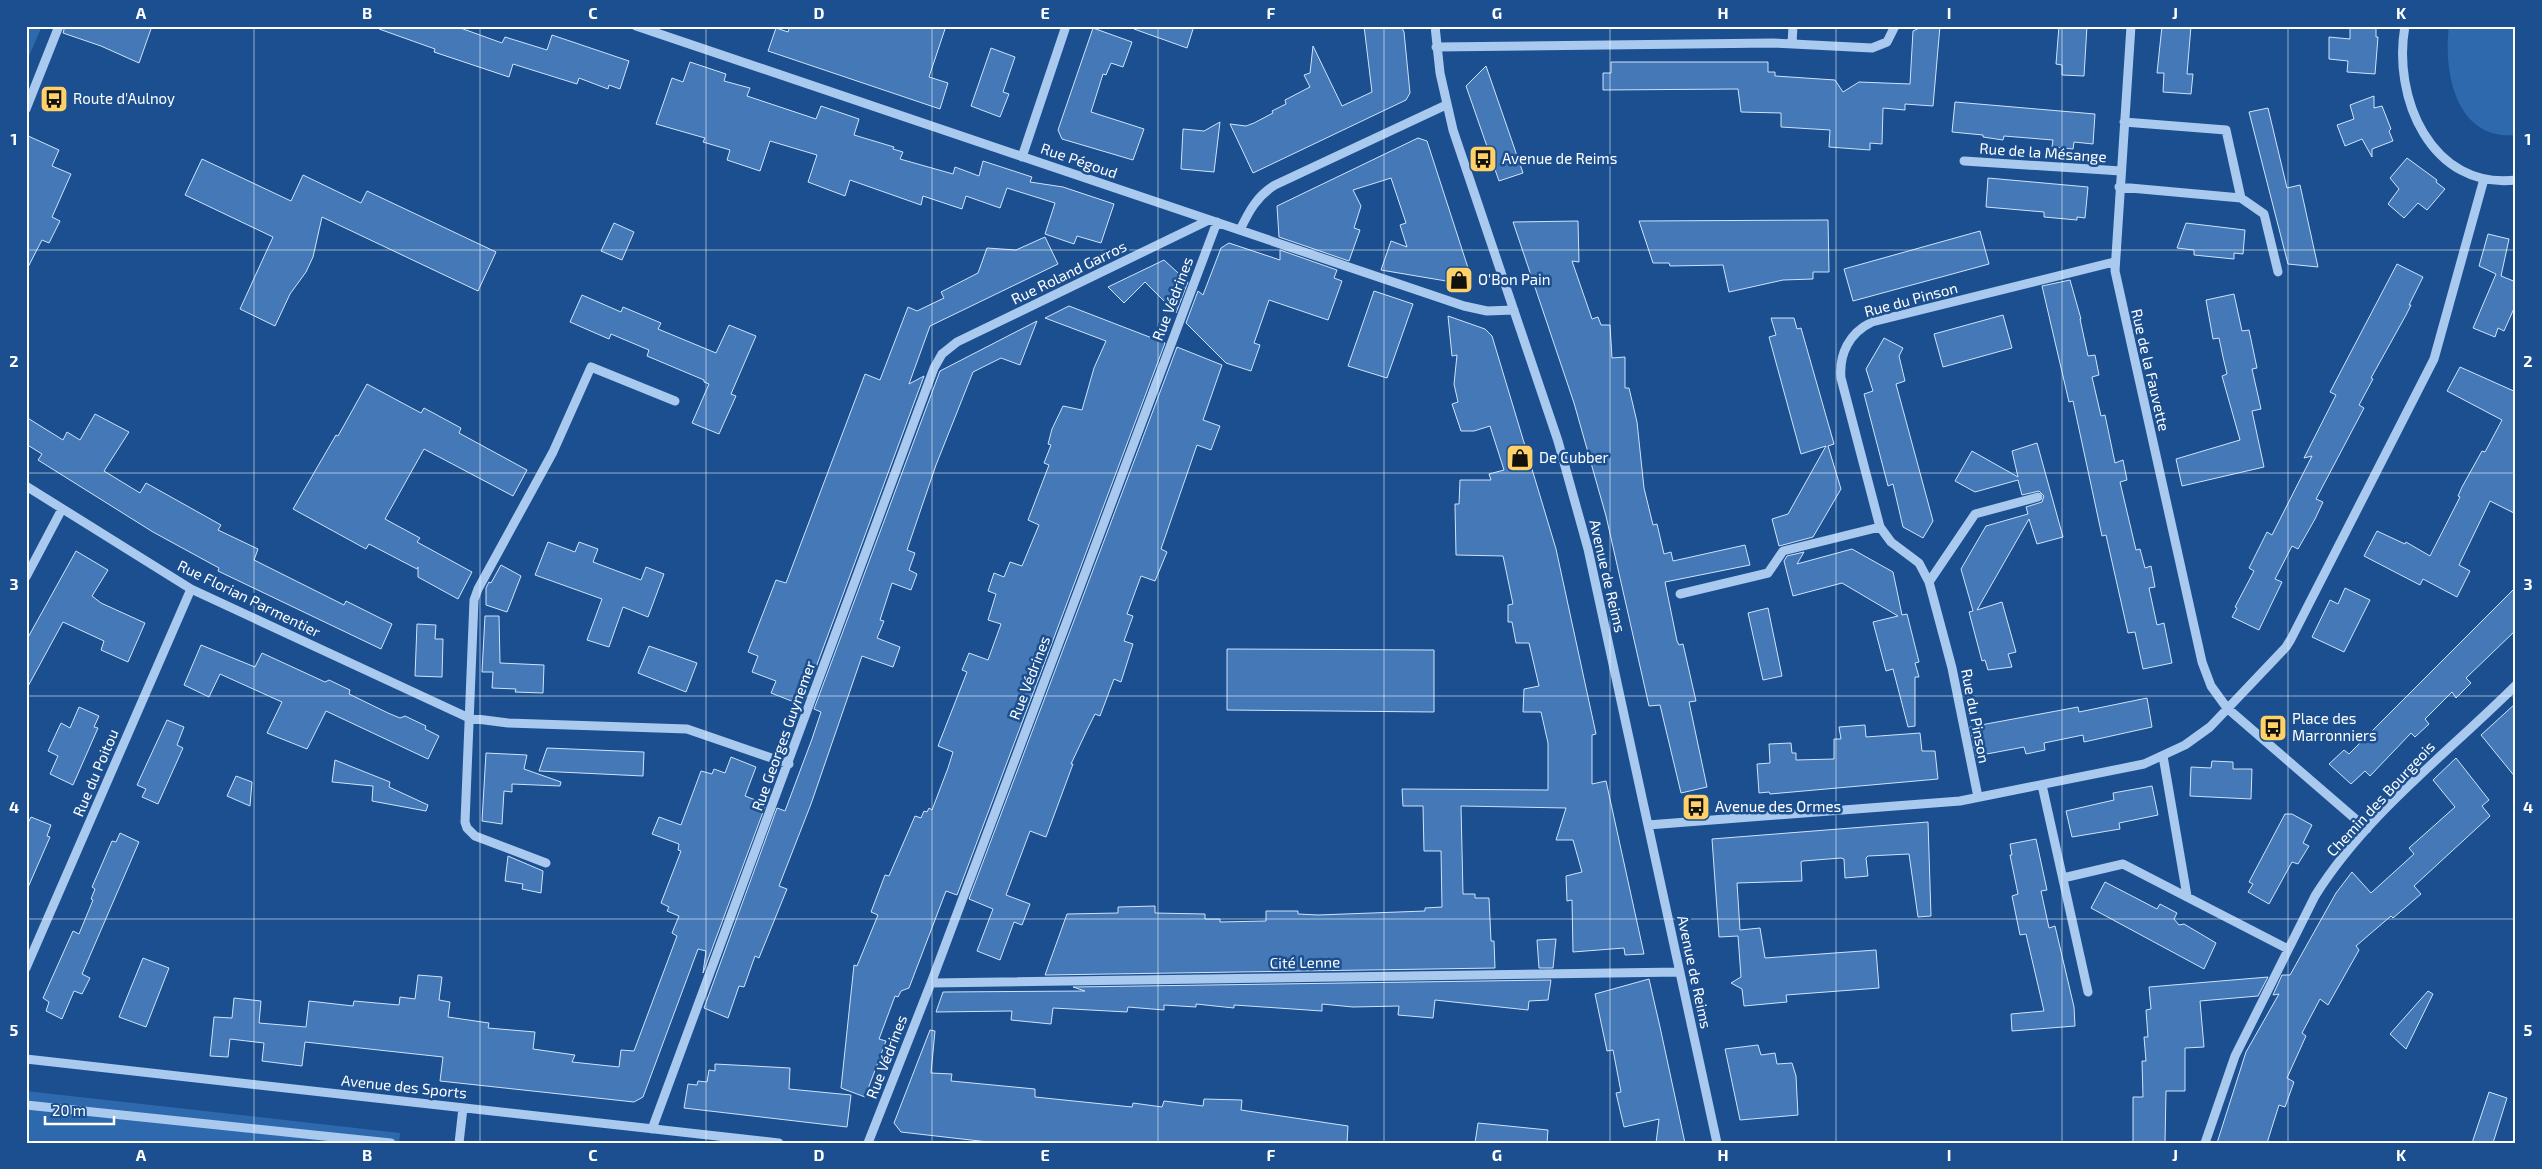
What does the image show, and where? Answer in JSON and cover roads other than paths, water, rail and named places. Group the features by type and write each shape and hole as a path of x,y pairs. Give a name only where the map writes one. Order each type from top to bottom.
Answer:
{"street":[{"path":"26,109 59,26"},
{"name":"Rue Pégoud","path":"636,26 1464,306 1487,311 1514,310"},
{"path":"1022,157 1066,26"},
{"name":"Avenue de Reims","path":"1434,26 1446,105 1558,441 1582,526 1717,1143"},
{"path":"1792,43 1793,26"},
{"path":"1436,47 1792,43 1872,48 1887,42 1895,26"},
{"name":"Rue de la Fauvette","path":"2131,26 2114,262 2118,289 2202,662 2211,686 2227,708 2367,830"},
{"path":"2405,26 2401,68 2408,103 2422,133 2442,156 2463,171 2484,178 2516,180"},
{"path":"1240,230 1250,209 1258,198 1275,185 1446,105"},
{"path":"2124,122 2226,130 2241,198"},
{"name":"Rue de la Mésange","path":"1964,161 2120,172"},
{"path":"1648,825 1946,803 2132,767 2163,756 2196,739 2210,727 2286,647 2291,639 2437,351 2484,178"},
{"path":"2119,188 2241,198 2264,214 2278,272"},
{"name":"Rue Roland Garros","path":"942,354 957,342 1213,221"},
{"name":"Rue Védrines","path":"868,1143 931,982 1213,221"},
{"name":"Rue du Pinson","path":"1978,797 1952,668 1929,582 1919,563 1891,542 1880,527 1841,378 1842,359 1849,339 1863,326 1884,319 2114,262"},
{"name":"Rue Georges Guynemer","path":"652,1129 789,764 934,368 942,354"},
{"path":"546,863 475,836 466,828 472,619 478,589 553,452 591,367 675,401"},
{"name":"Rue Florian Parmentier","path":"26,486 191,589 469,718 508,723 695,730 789,764"},
{"path":"1929,582 1975,514 2038,497"},
{"path":"26,577 62,509"},
{"path":"1680,594 1768,573 1783,551 1880,527"},
{"name":"Rue du Poitou","path":"26,968 191,589"},
{"name":"Chemin des Bourgeois","path":"2205,1143 2230,1067 2323,883 2367,830 2437,758 2516,685"},
{"path":"2163,756 2187,896"},
{"path":"2042,785 2088,992"},
{"path":"2062,878 2123,864 2288,949"},
{"name":"Cité Lenne","path":"931,982 1680,972"},
{"name":"Avenue des Sports","path":"26,1059 779,1143"},
{"path":"26,1105 357,1141 391,1143"},
{"path":"459,1143 463,1108"}],"place":[{"name":"Route d'Aulnoy","path":"54,99"},
{"name":"Avenue de Reims","path":"1483,159"},
{"name":"O'Bon Pain","path":"1459,280"},
{"name":"De Cubber","path":"1520,458"},
{"name":"Place des Marronniers","path":"2273,728"},
{"name":"Avenue des Ormes","path":"1696,807"}]}
